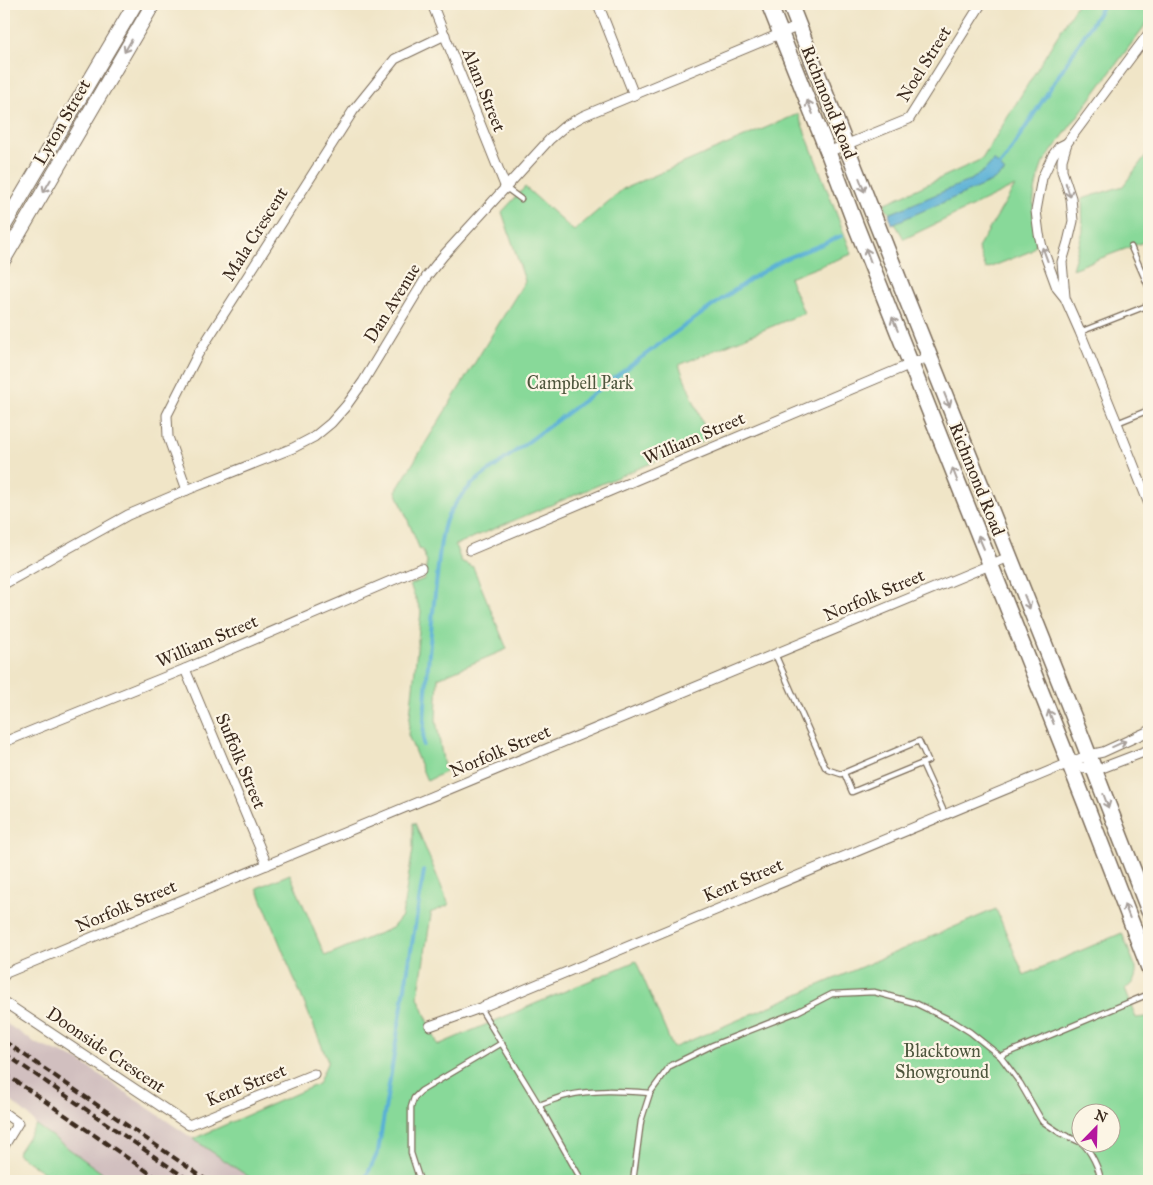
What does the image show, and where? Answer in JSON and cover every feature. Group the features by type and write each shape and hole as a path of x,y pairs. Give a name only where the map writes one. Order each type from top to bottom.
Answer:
{"main road":[{"name":"Lyton Street","path":"6,219 23,194 135,4"},
{"name":"Lyton Street","path":"4,259 153,4"},
{"name":"Richmond Road","path":"769,4 1149,968"},
{"name":"Richmond Road","path":"790,4 1149,911"},
{"path":"4,201 12,200 23,194"},
{"path":"6,219 24,226"}],"street":[{"name":"Alam Street","path":"432,4 506,188"},
{"path":"598,4 634,95"},
{"name":"Noel Street","path":"828,152 909,119 981,4"},
{"name":"Dan Avenue","path":"4,584 128,515 293,448 314,437 331,423 363,382 427,276 550,139 566,126 583,116 799,26"},
{"path":"1065,298 1062,262 1073,221 1071,198 1062,171 1062,160 1067,143 1149,32"},
{"name":"Mala Crescent","path":"187,490 168,437 167,415 198,354 352,110 395,60 444,35"},
{"path":"1067,143 1059,147 1046,168 1036,211 1039,234 1057,288 1065,298 1080,332 1149,504"},
{"name":"William Street","path":"470,550 930,356"},
{"name":"Norfolk Street","path":"4,976 6,973 1009,557"},
{"name":"William Street","path":"4,742 421,568"},
{"name":"Suffolk Street","path":"185,668 267,865"},
{"name":"Kent Street","path":"430,1026 480,1008 1088,755 1103,752 1149,731"},
{"path":"1069,763 1094,771 1149,750"},
{"name":"Doonside Crescent","path":"4,1002 189,1125"},
{"name":"Kent Street","path":"189,1125 314,1074"},
{"path":"4,1113 18,1123 4,1146"}],"lane":[{"path":"506,188 521,199"},
{"path":"1132,247 1149,288"},
{"path":"1080,332 1149,305"},
{"path":"1117,423 1149,410"},
{"path":"775,654 825,767 837,773 844,773 919,742 928,761 852,792 844,773"},
{"path":"922,763 945,814"},
{"path":"633,1181 641,1121 650,1093 670,1066 714,1045 797,1012 832,994 874,992 915,1003 954,1022 1000,1056 1020,1084 1042,1121 1070,1137"},
{"path":"1000,1056 1149,994"},
{"path":"480,1008 540,1105 582,1181"},
{"path":"420,1181 411,1152 411,1107 414,1098 420,1091 502,1043"},
{"path":"540,1105 565,1096 586,1092 650,1093"},
{"path":"1089,1152 1100,1174 1101,1181"}],"shaded area":[{"path":"4,1022 37,1044 78,1060 255,1181 113,1181 36,1125 30,1117 4,1095"}],"green space":[{"path":"1077,4 1149,4 1149,20 1043,163 1035,193 1033,212 1036,244 1031,251 986,269 978,248 1015,186 904,239 884,204 982,159"},
{"name":"Campbell Park","path":"798,114 852,254 789,278 804,313 679,365 709,439 455,545 461,561 473,567 507,649 438,678 436,720 445,772 427,781 408,735 421,611 410,585 424,579 427,562 422,549 420,550 396,491 525,281 502,212 525,187 574,231 623,189"},
{"path":"1149,151 1149,240 1072,269 1083,231 1082,199 1123,186"},
{"name":"Blacktown Showground","path":"413,823 415,823 449,905 430,913 418,997 438,1045 636,961 673,1048 996,909 1024,975 1122,933 1136,968 1134,980 1125,989 1136,1018 1149,1018 1149,1181 255,1181 193,1139 318,1084 328,1061 257,888 290,874 325,956 392,928 402,916 413,849"},
{"path":"36,1125 113,1181 56,1181 17,1154"}],"water":[{"path":"994,160 1005,172 991,182 892,224 889,214 971,180 985,170"}],"waterway":[{"path":"997,169 1006,158 1104,4"},
{"path":"423,745 428,664 441,544 446,520 462,496 473,483 749,280 782,260 841,236"},
{"path":"364,1181 378,1152 424,871"}],"railway":[{"path":"4,1041 208,1181"},
{"path":"4,1053 190,1181"},
{"path":"4,1073 161,1181"}]}
